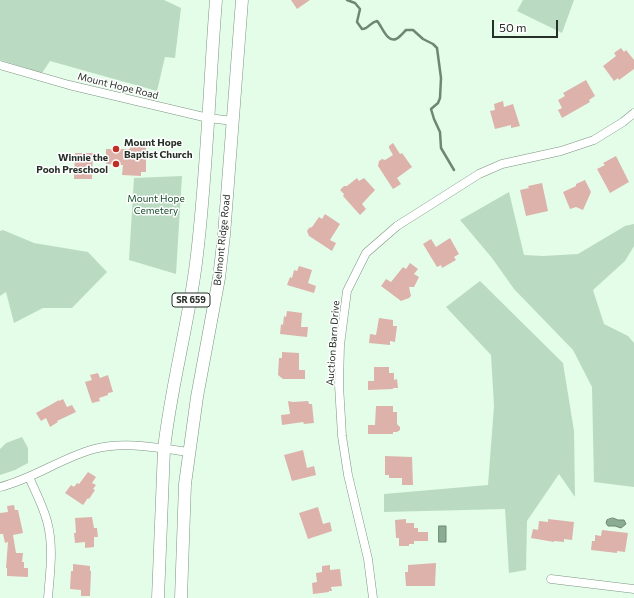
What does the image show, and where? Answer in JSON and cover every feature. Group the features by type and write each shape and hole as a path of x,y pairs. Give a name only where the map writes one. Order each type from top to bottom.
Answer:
{"main road":[{"name":"SR 659","path":"158,598 164,449 167,425 192,296 196,263 216,0"},
{"name":"Belmont Ridge Road","path":"181,598 185,484 189,452 219,278 224,236 242,0"}],"street":[{"name":"Mount Hope Road","path":"0,65 69,85 208,118 233,121"},
{"name":"Auction Barn Drive","path":"373,598 368,558 348,475 342,436 339,385 340,345 347,291 366,253 397,226 479,174 502,164 561,150 594,140 623,122 634,113"},
{"path":"0,487 29,477 94,449 120,446 189,452"},
{"path":"29,477 47,521 50,539 51,553 48,598"},
{"path":"551,580 634,589"}],"green space":[{"path":"0,0 164,0 181,8 175,58 165,57 157,91 50,61 42,73 0,60"},
{"path":"523,0 574,0 562,33 517,11"},
{"name":"Mount Hope Cemetery","path":"182,176 176,274 129,260 134,178"},
{"path":"509,192 524,255 543,256 578,254 625,226 634,224 634,246 625,261 593,290 604,324 628,336 634,343 634,487 594,482 592,387 573,350 514,289 492,258 460,220"},
{"path":"3,230 34,243 88,252 107,272 72,308 43,308 14,323 6,292 0,296 0,231"},
{"path":"480,281 563,363 574,431 575,497 559,474 527,521 526,570 509,573 505,509 384,512 384,494 488,485 494,406 491,355 446,307"},
{"path":"22,437 28,448 28,463 15,470 0,475 0,449 6,443"}],"shaded area":[{"path":"613,518 624,520 626,524 621,528 608,526 606,523 607,520"},
{"path":"439,526 446,526 446,542 439,542"}],"building":[{"path":"291,0 310,0 297,9"},
{"path":"621,48 624,52 626,50 634,60 634,69 619,80 618,78 614,81 603,66 616,56 614,53"},
{"path":"586,80 595,96 589,100 590,102 562,118 558,110 562,108 558,100 565,96 563,93"},
{"path":"503,101 504,107 513,104 520,126 511,128 511,125 495,129 490,111 495,110 494,104"},
{"path":"393,143 400,154 402,153 412,167 397,178 401,184 393,189 378,166 379,161 382,159 385,160 393,155 389,146"},
{"path":"130,145 146,145 146,172 141,172 141,176 122,175 123,165 106,164 106,149 130,149"},
{"path":"75,153 93,153 92,179 74,179"},
{"path":"616,156 629,182 610,193 597,169 605,165 603,163"},
{"path":"357,178 359,181 364,178 375,190 362,204 366,209 360,215 343,196 344,194 340,190"},
{"path":"585,180 591,192 583,210 576,207 570,209 563,192"},
{"path":"542,183 548,211 526,216 520,190 529,188 528,186"},
{"path":"325,214 340,224 330,240 336,243 332,251 309,236 307,231 319,217 322,219"},
{"path":"450,238 459,254 454,257 456,260 442,268 441,265 437,267 423,244 431,239 436,247"},
{"path":"410,263 418,269 414,274 419,277 414,287 409,287 411,296 401,301 381,286 386,279 391,282 403,267 406,269"},
{"path":"299,266 312,270 308,283 316,286 314,293 287,285 290,277 292,278 294,270 297,271"},
{"path":"287,311 302,313 301,327 308,327 307,337 280,334 281,324 283,325 284,316 286,317"},
{"path":"379,318 393,320 393,326 397,326 395,342 390,341 390,345 369,343 370,334 376,335"},
{"path":"282,352 299,353 299,370 305,370 305,379 283,379 278,375 279,358 282,358"},
{"path":"374,367 389,367 389,373 394,373 394,380 397,379 398,388 368,390 368,381 374,381"},
{"path":"98,373 100,378 108,375 113,392 99,398 100,401 92,403 85,382 92,380 90,375"},
{"path":"63,399 67,407 72,405 76,412 57,421 58,422 50,427 46,418 41,421 36,413"},
{"path":"288,401 308,401 309,404 312,404 314,423 304,424 303,422 282,425 281,415 290,414"},
{"path":"376,406 393,406 393,412 397,412 397,424 400,427 400,430 393,432 393,434 368,434 368,425 375,425"},
{"path":"303,450 307,468 314,466 316,475 292,481 284,455"},
{"path":"385,456 412,457 413,485 402,485 402,478 389,478 389,475 385,475"},
{"path":"88,472 96,477 92,483 96,485 93,489 95,490 83,505 65,493 71,485 74,487 77,483 79,484"},
{"path":"14,505 15,510 18,510 23,533 13,535 16,553 23,553 22,562 24,562 24,568 28,568 28,577 7,576 6,568 8,542 5,543 3,534 0,534 0,513 8,512 7,506"},
{"path":"318,507 323,524 330,522 332,531 308,539 299,513"},
{"path":"92,517 94,528 97,528 98,537 94,537 94,547 85,548 85,542 75,543 75,518"},
{"path":"406,519 406,523 414,523 414,528 418,528 418,532 428,532 428,541 414,541 414,544 409,544 409,546 399,546 399,538 396,538 395,520"},
{"path":"548,519 574,522 572,540 564,539 564,542 554,542 531,538 533,529 538,530 539,521 548,522"},
{"path":"602,530 628,533 625,552 617,551 617,553 591,550 592,541 595,541 595,535 601,536"},
{"path":"436,563 435,586 406,586 405,572 408,572 408,565"},
{"path":"73,564 90,566 90,596 81,596 81,590 70,589"},
{"path":"330,565 330,570 340,569 342,586 331,587 332,591 329,592 313,594 312,583 317,582 316,573 322,572 322,566"}],"waterway":[{"path":"347,0 355,3 360,9 357,22 362,29 377,21 387,36 393,40 399,37 406,30 413,30 437,48 441,78 440,98 438,103 431,109 440,132 441,148 454,170"}],"place":[{"name":"Mount Hope Baptist Church","path":"116,149"},
{"name":"Winnie the Pooh Preschool","path":"116,164"}]}
